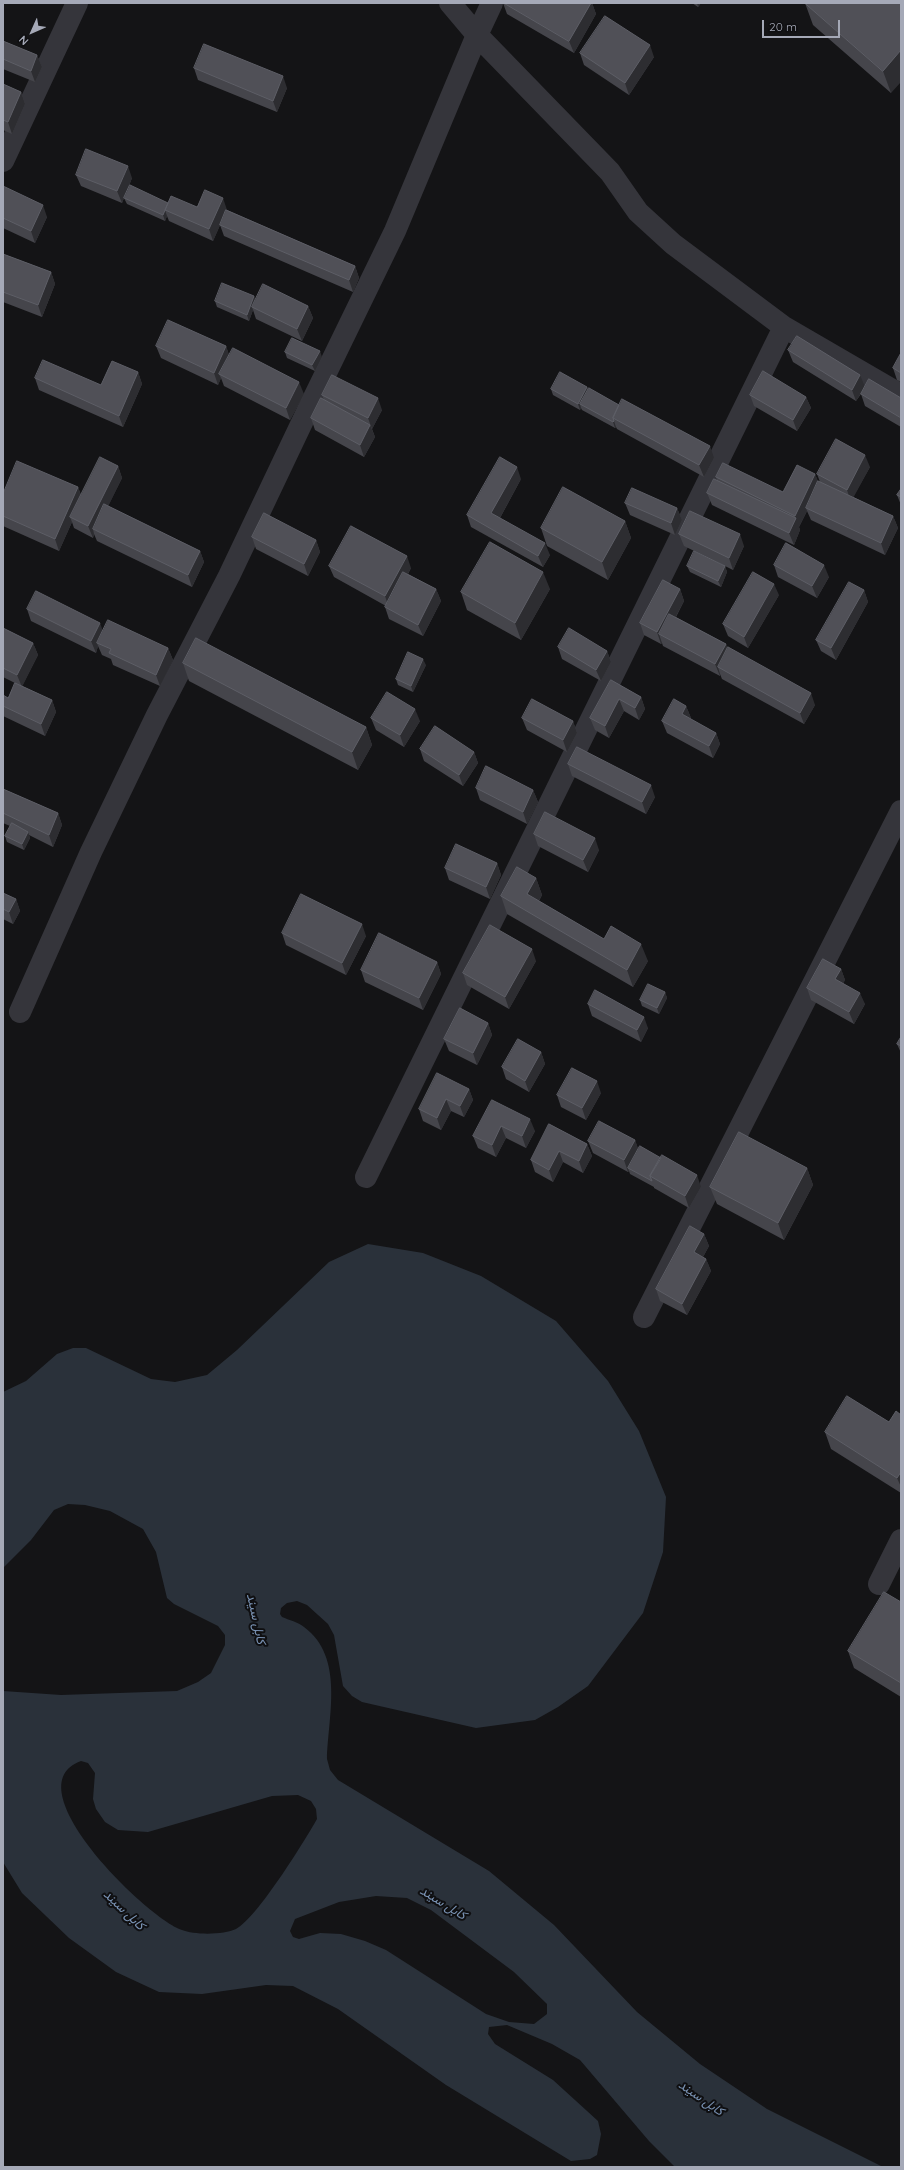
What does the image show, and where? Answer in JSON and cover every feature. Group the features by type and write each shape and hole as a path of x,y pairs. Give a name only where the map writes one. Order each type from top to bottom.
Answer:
{"street":[{"path":"3,161 77,3"},
{"path":"450,3 477,35 610,172 638,212 673,244 784,327 901,395"},
{"path":"20,1012 91,852 157,715 229,576 395,231 477,35 492,3"},
{"path":"366,1177 784,327"},
{"path":"644,1317 901,811"},
{"path":"879,1584 901,1540"}],"water":[{"name":"کابل سيند","path":"368,1244 423,1253 481,1276 556,1321 608,1381 639,1431 666,1497 663,1552 643,1613 588,1686 558,1707 535,1720 476,1728 362,1702 352,1696 343,1686 334,1635 328,1624 307,1605 297,1601 287,1603 281,1608 280,1614 282,1617 302,1625 317,1640 325,1654 330,1671 331,1707 327,1759 330,1770 338,1780 489,1871 554,1925 637,2012 700,2064 767,2109 883,2167 675,2167 649,2141 580,2060 552,2044 507,2025 489,2027 488,2034 495,2044 553,2080 598,2121 601,2134 597,2155 590,2159 571,2161 446,2085 338,2009 293,1986 266,1985 202,1994 159,1992 116,1972 69,1938 22,1893 3,1862 3,1691 61,1695 177,1691 198,1682 211,1673 225,1645 225,1635 218,1626 174,1604 167,1598 156,1552 143,1529 110,1511 85,1505 68,1504 54,1510 31,1540 3,1568 3,1392 26,1381 57,1354 73,1348 86,1348 151,1379 175,1382 207,1375 237,1350 329,1262","holes":["81,1761 88,1763 95,1773 93,1799 96,1809 105,1822 118,1830 148,1832 272,1796 298,1795 311,1801 316,1809 317,1819 280,1878 245,1922 231,1931 209,1934 187,1932 165,1920 142,1902 116,1878 92,1850 73,1822 62,1796 64,1775","376,1896 407,1898 431,1910 514,1972 547,2004 547,2014 534,2024 509,2022 486,2014 386,1950 365,1941 341,1934 320,1933 299,1939 293,1937 290,1931 295,1919 339,1902"]}],"building":[{"path":"504,3 591,3 569,41"},
{"path":"805,3 901,3 901,50 883,71"},
{"path":"605,16 650,45 625,83 580,53"},
{"path":"3,41 37,55 31,71 3,59"},
{"path":"204,44 283,76 273,101 194,68"},
{"path":"3,84 21,92 8,122 3,120"},
{"path":"86,149 128,166 117,191 76,175"},
{"path":"130,185 168,203 163,215 124,198"},
{"path":"3,186 43,205 31,231 3,218"},
{"path":"205,190 223,198 209,229 165,210 171,196 197,207"},
{"path":"226,210 355,266 349,280 220,225"},
{"path":"3,254 51,272 38,305 3,292"},
{"path":"222,283 254,296 247,315 215,301"},
{"path":"263,284 308,306 297,329 252,307"},
{"path":"168,320 226,346 214,373 156,346"},
{"path":"797,336 860,375 852,390 788,350"},
{"path":"292,338 320,351 312,365 285,352"},
{"path":"233,348 299,382 286,408 219,374"},
{"path":"901,353 901,373 893,368"},
{"path":"43,360 101,385 112,361 138,372 119,416 35,378"},
{"path":"763,371 806,397 793,420 750,395"},
{"path":"560,372 587,387 578,404 551,389"},
{"path":"332,375 378,398 368,418 322,395"},
{"path":"869,379 901,398 901,418 861,394"},
{"path":"589,388 619,405 613,418 613,422 580,404"},
{"path":"321,398 370,425 360,445 311,418"},
{"path":"622,399 710,446 699,465 613,418"},
{"path":"836,439 865,455 847,490 817,474"},
{"path":"100,457 118,466 88,526 70,517"},
{"path":"500,457 517,467 491,513 545,543 538,556 467,515"},
{"path":"17,461 78,487 55,539 3,516 3,494"},
{"path":"723,463 783,492 797,465 815,474 795,516 716,477"},
{"path":"714,479 796,518 789,533 707,493"},
{"path":"818,481 893,516 881,543 806,508"},
{"path":"563,487 625,521 602,562 541,528"},
{"path":"632,488 677,508 671,523 625,503"},
{"path":"901,489 901,497 897,495"},
{"path":"104,504 200,551 188,575 93,529"},
{"path":"690,511 740,534 729,558 679,534"},
{"path":"264,513 316,540 304,564 252,537"},
{"path":"351,526 407,556 385,596 329,566"},
{"path":"490,542 543,572 515,623 461,592"},
{"path":"786,543 824,565 812,586 774,565"},
{"path":"694,551 725,566 718,581 687,566"},
{"path":"403,572 436,589 418,625 385,607"},
{"path":"753,572 774,584 744,637 723,624"},
{"path":"663,580 680,589 657,632 640,623"},
{"path":"849,582 864,590 831,648 816,640"},
{"path":"36,591 100,623 91,641 27,609"},
{"path":"669,614 726,644 715,664 659,634"},
{"path":"108,620 168,648 156,675 109,653 111,649 97,643"},
{"path":"3,628 33,643 17,675 3,668"},
{"path":"569,628 607,651 596,670 558,647"},
{"path":"196,638 366,727 352,752 183,663"},
{"path":"728,647 811,693 800,713 718,667"},
{"path":"408,652 423,659 411,686 396,679"},
{"path":"611,680 641,697 635,708 619,699 605,726 590,718"},
{"path":"15,683 52,700 41,724 3,706 3,695 8,698"},
{"path":"387,692 415,709 400,735 371,718"},
{"path":"532,699 573,721 563,740 522,718"},
{"path":"674,699 686,706 682,714 716,733 709,746 662,721"},
{"path":"435,726 474,752 459,775 420,749"},
{"path":"577,747 651,785 642,802 568,764"},
{"path":"486,766 533,790 523,812 476,788"},
{"path":"3,789 58,813 49,835 3,813"},
{"path":"545,812 595,838 583,860 534,834"},
{"path":"12,823 28,832 22,844 5,836"},
{"path":"456,844 497,863 486,887 445,868"},
{"path":"517,867 536,878 527,894 604,939 611,926 641,944 627,970 501,896"},
{"path":"3,893 16,899 9,912 3,909"},
{"path":"301,894 362,924 342,963 282,933"},
{"path":"490,925 532,949 505,997 463,973"},
{"path":"379,933 437,962 419,998 361,970"},
{"path":"823,959 841,969 835,979 860,993 849,1012 807,988"},
{"path":"648,984 665,992 657,1008 640,1000"},
{"path":"595,990 644,1017 637,1030 588,1004"},
{"path":"460,1008 488,1023 473,1053 444,1039"},
{"path":"901,1037 901,1046 897,1044"},
{"path":"518,1039 541,1052 525,1081 502,1067"},
{"path":"572,1068 597,1081 582,1108 557,1095"},
{"path":"437,1073 469,1089 460,1106 446,1099 437,1118 419,1109"},
{"path":"492,1100 530,1119 522,1136 501,1126 492,1145 473,1136"},
{"path":"599,1121 635,1140 624,1160 588,1141"},
{"path":"549,1124 587,1144 579,1161 559,1151 549,1170 531,1160"},
{"path":"739,1132 807,1168 778,1223 710,1187"},
{"path":"640,1146 661,1158 650,1176 652,1181 628,1168"},
{"path":"662,1155 697,1175 685,1196 650,1176"},
{"path":"690,1226 704,1234 694,1252 706,1259 682,1304 656,1289"},
{"path":"847,1396 889,1422 896,1411 901,1415 901,1472 897,1478 825,1432"},
{"path":"884,1592 901,1602 901,1683 848,1651"}]}
